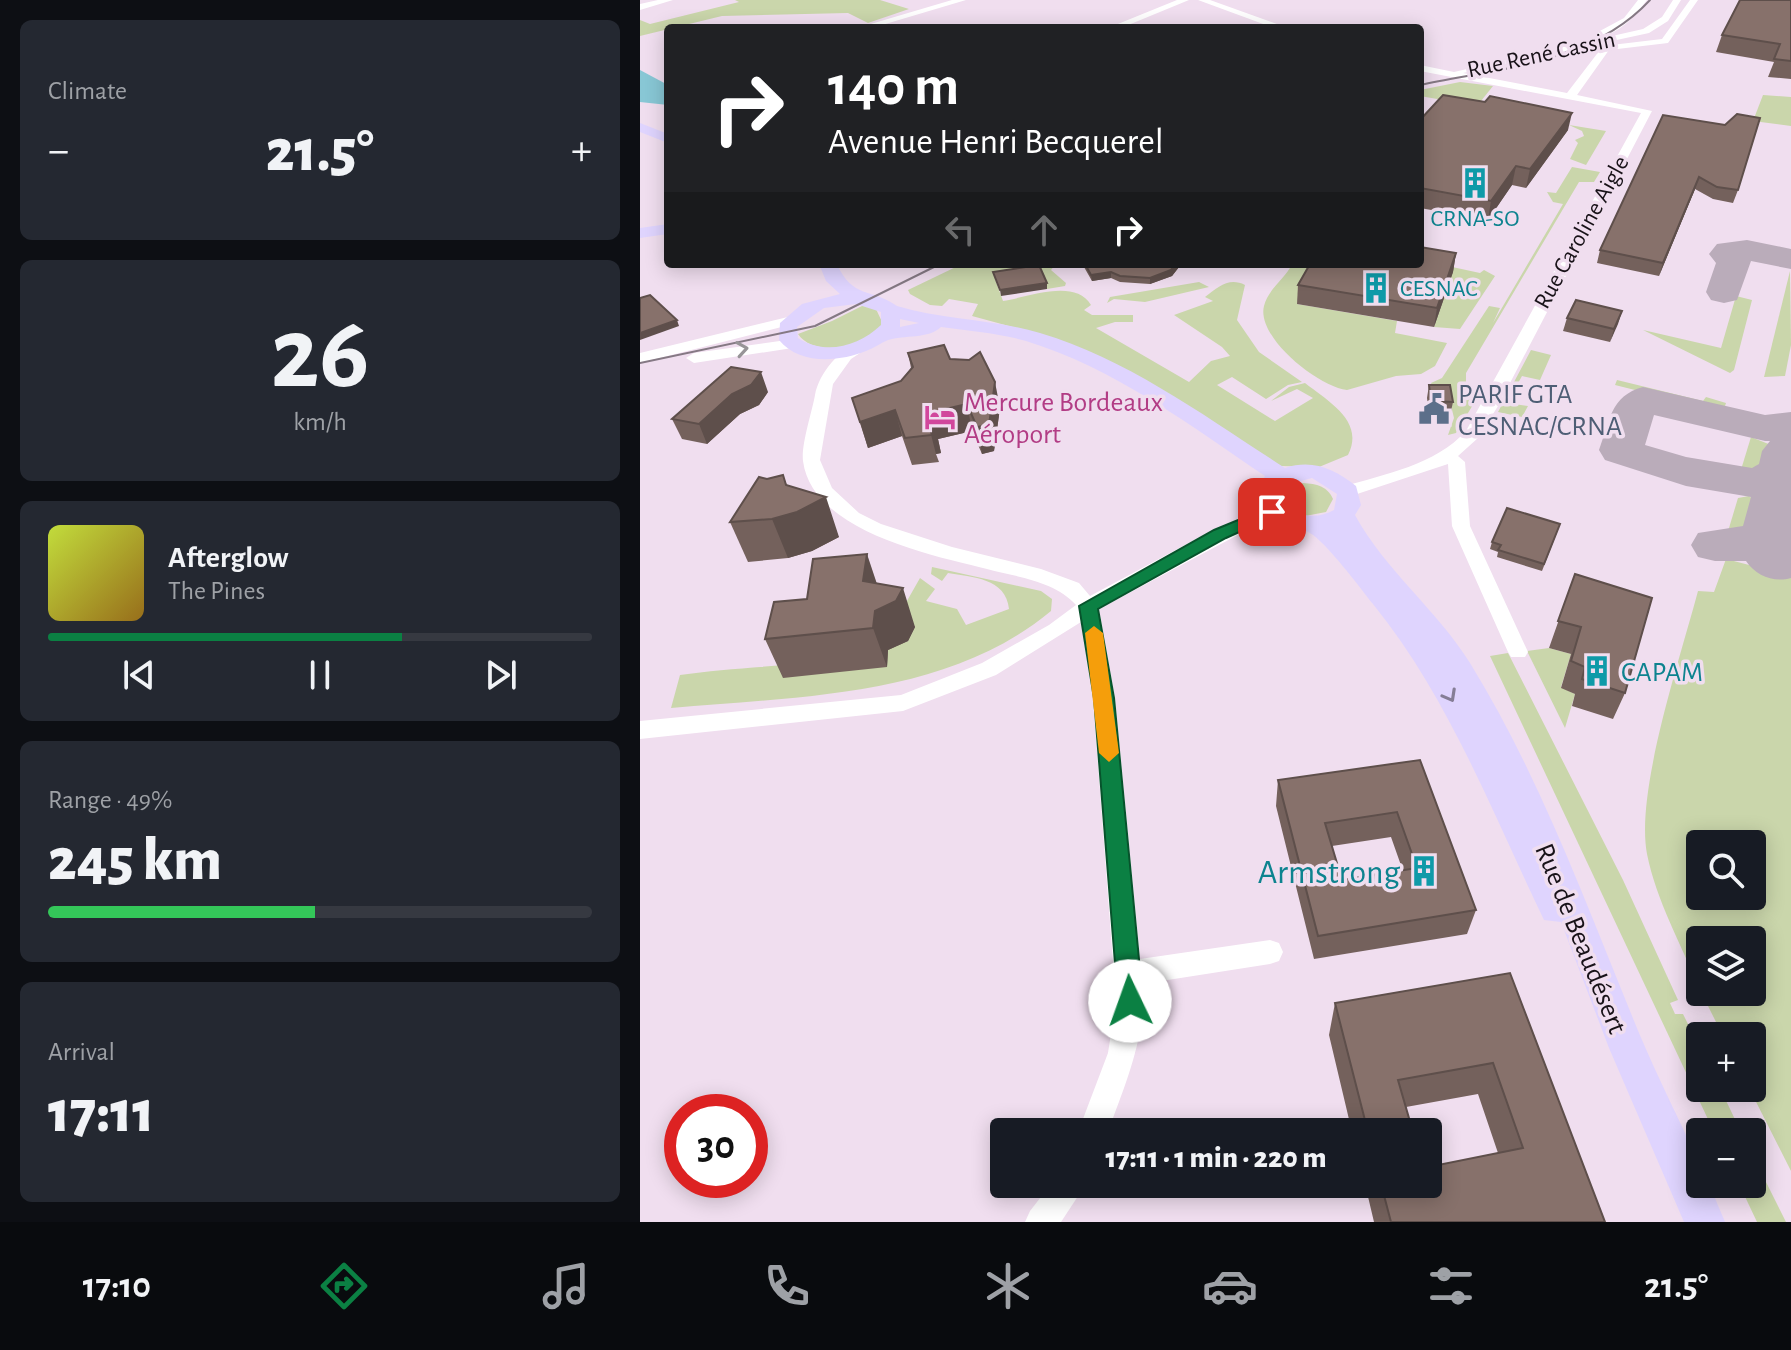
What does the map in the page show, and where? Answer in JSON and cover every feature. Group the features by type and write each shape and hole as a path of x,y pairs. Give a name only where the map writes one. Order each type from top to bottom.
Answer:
{"main road":[{"path":"640,118 664,132"},
{"path":"640,127 664,133"},
{"path":"642,233 664,230"},
{"path":"812,306 819,290 813,268"},
{"path":"830,268 835,281 856,298"},
{"path":"856,298 882,304 890,310 990,326 1062,348 1120,376 1275,481 1091,372 1044,348 965,329 931,327 884,335 861,347 835,352 802,348 786,334 792,320 812,306 856,298"},
{"path":"884,335 891,326 890,310"},
{"name":"Rue de Beaudésert","path":"1275,481 1312,471 1327,475 1336,510 1357,541 1430,627 1467,683 1554,863 1627,1048 1705,1222"},
{"path":"1275,481 1265,499 1272,512 1283,520 1336,510"}],"street":[{"path":"640,7 669,0"},
{"path":"876,24 962,0"},
{"path":"1202,0 1271,24"},
{"path":"1501,62 1606,32 1627,20 1643,0"},
{"name":"Rue René Cassin","path":"1424,79 1632,34 1660,23 1677,0"},
{"path":"1571,95 1606,48 1665,41 1694,0"},
{"path":"1123,24 1183,1 1216,5"},
{"name":"Rue Caroline Aigle","path":"1336,510 1445,455 1469,438 1490,406 1647,111 1424,69"},
{"path":"640,358 792,320"},
{"path":"861,347 846,356 825,382 811,460 824,491 853,517 911,542 1034,574 1072,588 1088,606 1104,698 1130,1001 1122,1053 1098,1118"},
{"path":"640,371 737,350 802,348 825,382"},
{"path":"1445,455 1456,462 1461,526 1469,549 1518,652"},
{"path":"640,730 903,703 989,669 1056,630 1088,606 1220,534 1272,512"},
{"path":"1129,973 1270,952"},
{"path":"1041,1222 1060,1198"}],"green space":[{"path":"735,0 880,0 909,9 868,23 848,13 722,16 689,24 664,24 664,30 640,36 640,20 650,24 739,2"},
{"path":"1460,82 1493,86 1477,106 1424,97 1424,89"},
{"path":"1763,95 1791,97 1791,126 1753,121"},
{"path":"1569,125 1606,131 1586,165 1570,159 1578,143 1575,140 1584,136 1582,131"},
{"path":"1572,167 1600,172 1594,182 1579,182 1466,373 1466,392 1477,398 1456,433 1448,435 1454,418 1448,393 1435,392 1431,383 1442,378 1489,306 1500,308 1493,323 1563,204 1553,202 1547,192 1556,193"},
{"path":"1424,261 1480,273 1484,270 1495,276 1460,329 1434,327 1452,272 1424,265"},
{"path":"954,268 1053,268 1051,270 1066,283 1065,286 1047,289 995,279 1003,301 1051,291 1074,292 1091,305 1084,310 1092,315 1133,315 1133,322 1115,322 1096,328 1189,382 1211,361 1230,356 1222,347 1174,315 1213,301 1205,297 1224,284 1234,282 1245,285 1237,320 1259,352 1302,382 1288,385 1266,399 1232,377 1217,385 1275,421 1313,398 1297,389 1271,401 1289,387 1305,383 1334,405 1348,422 1352,443 1348,455 1319,467 1281,466 1053,338 972,316 978,304 949,299 942,306 930,305 908,290"},
{"path":"1289,268 1316,268 1297,304 1397,321 1395,333 1447,343 1435,366 1421,374 1396,376 1347,390 1335,387 1306,370 1279,345 1270,332 1264,318 1264,306"},
{"path":"1790,271 1791,345 1785,376 1764,377"},
{"path":"1199,282 1209,287 1145,302 1114,299 1107,303 1110,297"},
{"path":"1736,296 1752,300 1734,370 1730,373 1643,330 1721,348"},
{"path":"864,305 876,309 883,324 866,339 828,348 806,342 798,334 832,321"},
{"path":"1531,350 1551,355 1540,380 1522,376 1507,403 1528,406 1522,417 1498,412"},
{"path":"1617,380 1703,401 1706,397 1726,403 1723,412 1615,385"},
{"path":"1751,437 1771,445 1766,467 1743,475 1740,473"},
{"path":"1293,485 1321,486 1328,491 1333,499 1326,512 1305,516 1286,509 1281,495"},
{"path":"1749,496 1758,503 1750,528 1741,535 1726,538 1738,498"},
{"path":"1726,559 1791,576 1791,1171 1756,1102 1766,1102 1766,1022 1716,1022 1708,1006 1766,1006 1766,926 1686,926 1686,958 1663,906 1647,854 1645,827 1653,760 1698,591 1714,592"},
{"path":"932,567 1041,591 1052,599 1051,611 1010,640 965,661 918,677 820,695 671,708 680,675 825,661 882,650 908,641 913,627 895,622 920,578 935,589 926,601 957,609 966,625 1009,609 1007,599 995,585 948,573 942,581 931,574"},
{"path":"1549,648 1571,654 1561,687 1575,694 1565,728 1527,651"},
{"path":"1508,653 1623,880 1678,1000 1670,1003 1675,1014 1683,1014 1687,1022 1686,1072 1490,656"},
{"path":"1700,1102 1727,1102 1734,1118 1707,1118"},
{"path":"1766,1182 1786,1222 1757,1222 1746,1198 1766,1198"}],"water":[{"path":"640,70 664,83 664,105 640,102"}],"building":[{"path":"1740,0 1791,0 1791,61 1774,59 1780,44 1722,35"},
{"path":"1443,95 1485,102 1490,96 1572,113 1530,169 1516,166 1491,201 1424,189 1424,116"},
{"path":"1737,114 1760,118 1738,190 1717,187 1699,177 1663,263 1600,250 1663,115 1725,125"},
{"path":"1424,248 1456,253 1437,308 1298,285 1308,268 1424,268"},
{"path":"1040,268 1047,283 1000,290 993,272"},
{"path":"1087,268 1173,268 1150,278 1120,276 1111,272 1091,275"},
{"path":"650,295 677,320 640,333 640,298"},
{"path":"1576,300 1622,311 1614,329 1567,318"},
{"path":"944,345 950,359 969,360 980,352 995,382 989,425 977,427 967,404 929,413 934,426 929,427 932,435 905,438 895,410 860,422 852,398 901,381 913,367 908,353"},
{"path":"731,367 761,372 751,385 732,394 699,424 672,419"},
{"path":"1429,385 1450,385 1453,402 1431,401"},
{"path":"783,475 786,485 826,497 797,512 772,519 730,522 759,477 767,479"},
{"path":"1507,508 1560,524 1544,564 1498,550 1501,545 1492,542"},
{"path":"867,554 863,581 903,588 896,601 875,611 873,628 765,639 774,602 807,599 813,559"},
{"name":"CAPAM","path":"1575,574 1652,598 1625,693 1582,679 1585,667 1571,661 1581,627 1558,621"},
{"path":"1420,760 1476,910 1318,936 1278,780","holes":["1397,812 1417,868 1342,880 1325,823"]},
{"path":"1510,973 1605,1222 1391,1222 1385,1198 1442,1198 1442,1164 1523,1148 1493,1063 1398,1080 1409,1118 1364,1118 1335,1003"}],"taxiway":[{"path":"1724,292 1734,261 1726,254 1729,251 1747,250 1791,259"},
{"path":"1780,469 1766,480 1744,483 1664,466 1621,450 1637,403 1643,400 1765,428 1785,428 1789,424"},
{"path":"1780,469 1784,451"},
{"path":"1772,510 1780,469"},
{"path":"1780,469 1791,489"},
{"path":"1770,505 1772,510"},
{"path":"1770,518 1772,510"},
{"path":"1770,518 1772,510"},
{"path":"1715,545 1737,546 1753,542 1765,532 1770,518"},
{"path":"1770,518 1765,546 1767,555 1780,564"}],"tram line":[{"path":"1424,84 1513,67 1573,50 1627,21 1650,0"},
{"path":"640,363 815,326 932,268"}],"slow traffic":[{"path":"1094,633 1109,753"}],"place":[{"name":"CRNA-SO","path":"1475,183"},
{"name":"CESNAC","path":"1376,288"},
{"name":"PARIF GTA CESNAC/CRNA","path":"1434,409"},
{"name":"Mercure Bordeaux Aéroport","path":"940,417"},
{"name":"CAPAM","path":"1597,671"},
{"name":"Armstrong","path":"1424,871"}],"route":[{"path":"1130,1001 1104,698 1088,606 1220,534 1272,512"}]}
